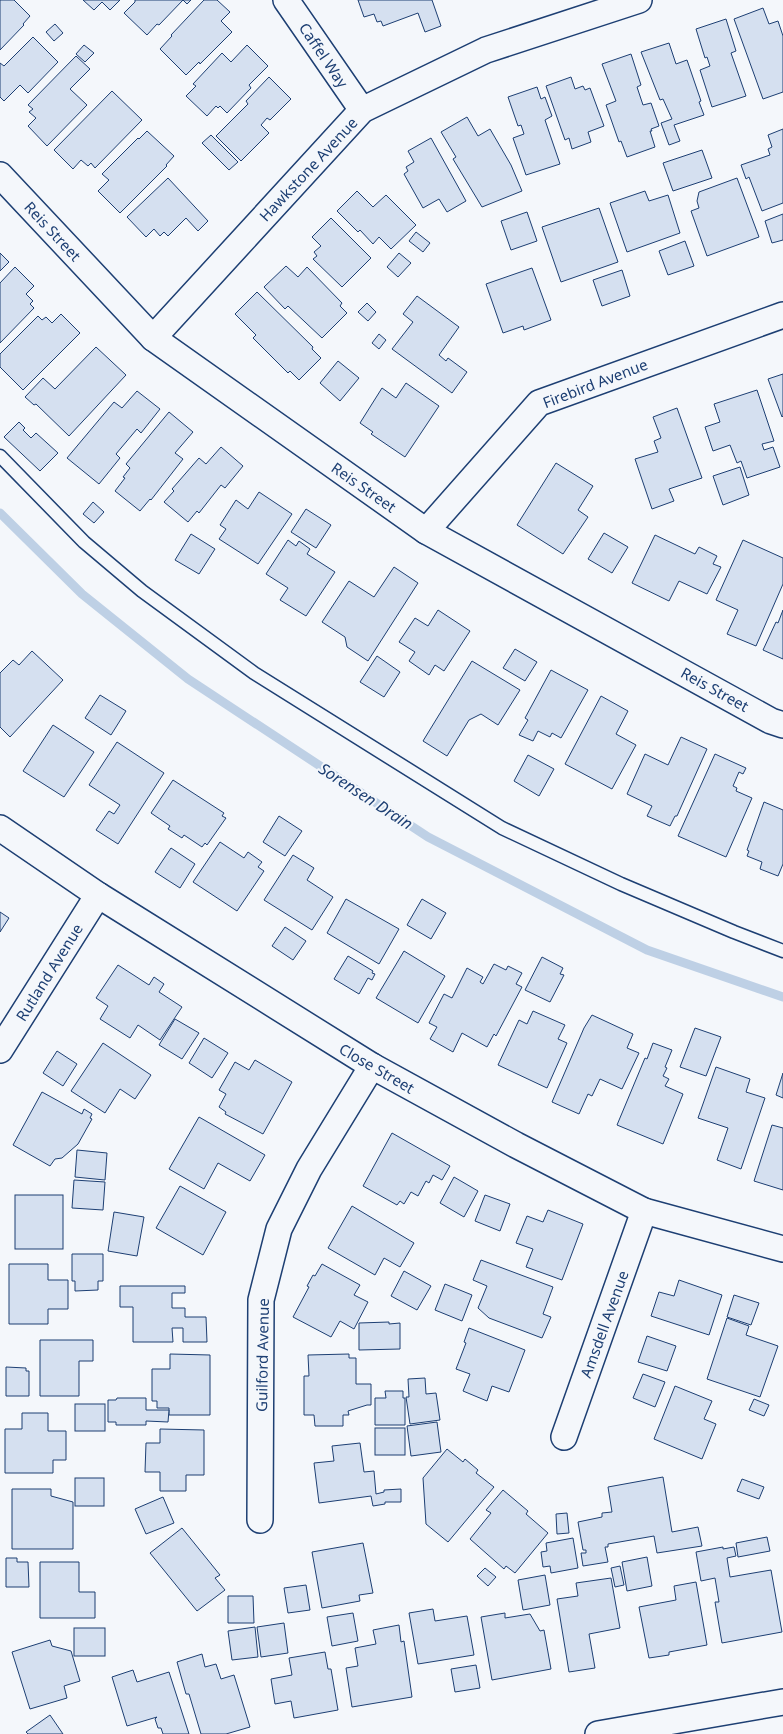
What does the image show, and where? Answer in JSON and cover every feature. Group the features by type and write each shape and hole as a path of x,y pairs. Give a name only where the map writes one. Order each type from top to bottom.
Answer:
{"street":[{"name":"Caffel Way","path":"286,0 362,110"},
{"name":"Hawkstone Avenue","path":"154,338 362,110 486,50 608,5 639,0"},
{"name":"Reis Street","path":"0,175 154,338 426,531 783,725"},
{"name":"Firebird Avenue","path":"426,531 539,402 783,315"},
{"name":"Close Street","path":"0,828 98,895 372,1066 516,1145 644,1211 783,1249"},
{"name":"Rutland Avenue","path":"0,1050 98,895"},
{"name":"Guilford Avenue","path":"260,1520 261,1300 283,1220 309,1169 372,1066"},
{"name":"Amsdell Avenue","path":"564,1437 644,1211"},
{"path":"598,1734 783,1702"}],"lane":[{"path":"0,456 84,542 142,591 254,673 502,828 620,884 783,951"}],"building":[{"path":"0,0 14,0 30,16 0,50"},
{"path":"83,0 120,0 110,10 102,2 94,10"},
{"path":"135,0 183,0 147,35 124,13"},
{"path":"183,0 191,0 187,4"},
{"path":"204,0 217,0 230,12 221,21 232,32 200,64 199,62 186,75 160,49"},
{"path":"358,0 432,0 441,26 425,32 418,13 383,26 381,21 377,22 374,14 364,17"},
{"path":"763,8 769,24 778,21 783,36 783,92 763,99 734,19"},
{"path":"726,19 736,51 731,53 746,96 712,107 700,70 710,66 707,57 705,58 696,29"},
{"path":"55,24 63,33 54,41 46,32"},
{"path":"33,37 58,62 28,93 20,85 4,101 0,97 0,63 4,66"},
{"path":"669,43 676,64 687,60 704,115 674,125 680,141 669,145 661,123 672,119 663,99 660,100 641,52"},
{"path":"84,45 94,53 85,62 76,54"},
{"path":"247,45 268,66 249,85 251,88 227,113 220,106 218,108 216,106 207,116 186,96 196,86 193,84 222,53 231,62"},
{"path":"631,54 641,85 637,87 643,105 651,103 659,126 650,131 655,147 627,157 621,141 619,142 606,105 616,101 602,64"},
{"path":"76,56 90,69 70,89 87,105 47,146 28,126 36,118 29,112 33,109 28,105"},
{"path":"269,77 291,99 270,120 267,118 261,125 269,133 241,161 216,136 248,104 246,101"},
{"path":"571,77 575,89 583,86 585,90 590,88 604,126 588,132 591,142 572,149 569,138 565,140 546,86"},
{"path":"537,87 541,99 545,97 552,116 545,120 560,164 526,175 513,138 524,134 521,125 518,126 508,97"},
{"path":"112,91 142,120 95,168 91,163 88,166 81,160 73,169 54,150"},
{"path":"467,117 478,136 490,129 511,165 522,191 482,207 453,159 456,157 441,132"},
{"path":"783,129 783,203 762,211 749,177 746,179 741,165 770,155 768,149 772,147 768,135"},
{"path":"147,131 174,156 167,166 120,213 98,191 109,180 102,174"},
{"path":"211,135 238,162 229,170 202,143"},
{"path":"431,138 466,201 447,212 439,199 423,208 404,174 408,171 406,167 414,162 408,151"},
{"path":"702,150 712,178 673,191 663,163"},
{"path":"168,178 208,221 198,231 186,218 168,236 164,232 160,236 154,229 146,237 127,217"},
{"path":"737,178 759,237 707,256 691,211 699,208 697,201 699,192"},
{"path":"357,191 373,207 386,195 416,225 391,249 379,237 373,244 360,230 358,232 337,211"},
{"path":"645,191 649,201 668,195 680,233 627,252 610,203"},
{"path":"599,208 618,262 561,282 542,227"},
{"path":"527,212 537,241 511,250 501,221"},
{"path":"783,214 783,240 772,243 765,221"},
{"path":"331,218 371,258 342,287 313,259 317,256 314,252 321,246 312,237"},
{"path":"416,232 430,243 423,252 409,241"},
{"path":"685,241 694,266 668,275 659,251"},
{"path":"0,253 9,262 0,271"},
{"path":"399,253 411,263 398,277 387,267"},
{"path":"286,266 298,277 307,267 342,303 340,306 347,313 322,338 288,306 285,309 264,287"},
{"path":"15,267 34,286 26,294 33,301 30,304 34,308 0,343 0,283"},
{"path":"532,268 551,320 524,330 523,326 503,333 486,284"},
{"path":"622,270 630,296 602,306 593,280"},
{"path":"257,292 313,347 312,349 321,358 299,380 290,371 288,373 253,338 256,335 235,314"},
{"path":"417,296 459,327 439,355 446,361 448,358 467,372 452,393 392,349 413,322 403,314"},
{"path":"367,303 376,312 368,321 358,312"},
{"path":"61,314 80,333 23,390 0,367 0,354 38,316 42,320 46,317 52,323"},
{"path":"379,334 386,340 379,349 372,343"},
{"path":"96,347 126,375 69,436 36,404 34,405 25,397 43,378 55,389"},
{"path":"338,361 359,378 340,401 320,383"},
{"path":"783,374 783,416 782,417 768,379"},
{"path":"406,383 439,406 405,457 371,434 373,432 360,423 382,388 396,398"},
{"path":"757,390 774,441 762,444 764,450 773,447 780,467 747,478 741,461 737,463 730,445 713,451 705,427 720,422 714,404"},
{"path":"137,391 160,409 141,433 137,429 116,454 120,458 99,484 67,458 114,402 122,408"},
{"path":"677,408 702,478 669,489 674,501 652,509 635,459 658,452 654,441 661,438 653,417"},
{"path":"169,412 193,432 175,453 183,459 140,511 115,491 130,468 126,464"},
{"path":"19,422 25,428 23,430 31,438 36,433 58,453 40,471 4,437"},
{"path":"221,447 243,466 225,488 221,485 199,513 197,511 188,522 164,502 174,491 172,489 199,458 206,464"},
{"path":"556,463 593,486 578,510 588,517 563,554 517,525"},
{"path":"740,467 749,495 723,505 713,476"},
{"path":"259,492 292,514 258,564 219,539 226,529 220,525 236,500 248,509"},
{"path":"93,502 104,512 94,523 83,514"},
{"path":"306,509 331,525 316,548 291,532"},
{"path":"604,533 628,547 612,573 588,559"},
{"path":"191,534 215,549 199,574 175,560"},
{"path":"655,535 695,554 699,547 717,556 713,564 721,567 707,594 679,581 669,601 632,583"},
{"path":"288,540 296,546 299,541 310,549 307,554 335,572 306,616 280,600 288,588 266,574"},
{"path":"743,540 783,558 783,584 756,646 727,634 738,610 716,600"},
{"path":"394,567 418,583 368,661 347,647 345,637 322,622 349,581 374,597"},
{"path":"438,610 470,631 444,671 435,665 429,675 409,661 415,652 399,642 415,618 428,626"},
{"path":"783,610 783,659 763,650"},
{"path":"515,649 537,662 525,681 503,668"},
{"path":"32,651 63,680 10,737 0,727 0,673 13,660 19,665"},
{"path":"377,656 400,672 384,697 360,682"},
{"path":"472,661 520,690 498,725 481,714 469,720 447,756 423,741"},
{"path":"551,670 588,690 561,738 552,733 550,737 538,731 533,741 519,735 528,720 525,718"},
{"path":"100,695 126,711 111,735 85,718"},
{"path":"601,696 628,711 616,734 636,745 612,789 565,764"},
{"path":"53,725 94,752 64,797 23,771"},
{"path":"681,737 707,749 677,816 675,816 670,826 647,816 652,806 627,794 645,754 668,765"},
{"path":"117,742 164,773 118,844 96,830 109,811 114,814 120,805 89,785"},
{"path":"715,754 746,768 743,774 739,772 733,786 737,788 736,791 752,798 726,857 678,836"},
{"path":"528,755 554,769 539,796 514,781"},
{"path":"173,780 224,813 222,816 226,818 207,845 205,843 202,847 184,835 182,838 168,829 170,826 151,813"},
{"path":"764,802 783,810 783,864 778,876 760,869 762,862 747,856 749,851 747,850"},
{"path":"279,816 302,831 285,856 263,842"},
{"path":"220,842 244,858 248,852 262,862 258,867 264,871 237,911 193,882"},
{"path":"171,848 195,864 180,888 155,872"},
{"path":"293,855 314,868 307,880 333,897 312,930 264,900"},
{"path":"346,899 399,929 379,964 327,933"},
{"path":"422,899 446,913 431,939 407,925"},
{"path":"0,912 9,918 0,932"},
{"path":"285,927 306,941 293,960 272,946"},
{"path":"404,951 445,976 418,1023 376,998"},
{"path":"348,956 375,974 372,980 368,978 359,994 334,979"},
{"path":"542,957 563,968 560,974 564,975 550,1002 525,990"},
{"path":"494,964 506,970 508,966 522,973 516,984 522,987 496,1036 494,1034 487,1047 462,1033 453,1052 430,1039 437,1027 429,1023 444,994 452,998 467,968 483,977 480,982 483,984"},
{"path":"118,965 149,985 154,977 164,984 159,992 182,1007 160,1040 138,1025 130,1038 100,1019 108,1006 96,998"},
{"path":"533,1011 565,1025 558,1039 567,1043 547,1088 498,1065 519,1020 527,1024"},
{"path":"592,1015 633,1034 627,1048 639,1053 622,1089 600,1079 592,1096 588,1094 579,1114 552,1102 584,1028"},
{"path":"175,1019 199,1033 182,1059 159,1045"},
{"path":"695,1028 721,1037 706,1076 680,1067"},
{"path":"204,1038 228,1053 212,1078 189,1063"},
{"path":"103,1043 151,1075 135,1099 120,1089 105,1113 71,1091"},
{"path":"653,1043 672,1050 663,1076 669,1079 665,1086 683,1094 663,1144 617,1125"},
{"path":"57,1051 77,1064 63,1086 43,1073"},
{"path":"255,1060 292,1082 263,1134 225,1114 226,1112 219,1107 226,1094 219,1090 235,1062 249,1070"},
{"path":"716,1067 750,1079 746,1092 765,1098 741,1169 717,1160 728,1128 698,1118"},
{"path":"783,1073 783,1098 776,1095"},
{"path":"42,1092 82,1114 84,1109 92,1114 90,1118 92,1119 78,1144 62,1158 55,1159 50,1166 13,1145"},
{"path":"199,1117 265,1155 250,1181 218,1163 204,1189 169,1169"},
{"path":"772,1125 783,1128 783,1190 754,1181"},
{"path":"392,1133 450,1166 442,1180 433,1175 429,1183 426,1181 418,1196 411,1192 404,1204 400,1201 397,1205 363,1186"},
{"path":"77,1150 107,1153 105,1180 75,1177"},
{"path":"454,1177 478,1191 464,1217 440,1203"},
{"path":"74,1180 105,1182 103,1210 72,1208"},
{"path":"180,1186 226,1212 203,1255 156,1228"},
{"path":"15,1195 63,1195 63,1249 15,1249"},
{"path":"485,1195 510,1204 500,1231 475,1221"},
{"path":"352,1206 414,1243 400,1267 384,1258 375,1275 328,1248"},
{"path":"548,1210 583,1224 562,1280 526,1267 533,1249 516,1243 527,1216 543,1222"},
{"path":"114,1212 144,1217 137,1256 108,1251"},
{"path":"72,1254 103,1254 103,1281 98,1281 98,1290 75,1291 75,1281 72,1281"},
{"path":"481,1260 553,1287 543,1314 551,1317 542,1338 489,1318 478,1308 487,1286 473,1280"},
{"path":"9,1264 48,1264 48,1280 68,1280 68,1309 48,1309 48,1324 9,1324"},
{"path":"322,1264 360,1285 354,1295 368,1302 354,1329 340,1321 331,1337 293,1317 309,1287 307,1286 313,1275 315,1276"},
{"path":"404,1271 431,1286 417,1310 391,1296"},
{"path":"679,1280 722,1295 709,1335 651,1316 659,1292 674,1296"},
{"path":"445,1284 472,1295 462,1321 435,1310"},
{"path":"120,1286 185,1286 185,1293 172,1293 172,1308 185,1308 185,1317 206,1317 207,1342 183,1342 183,1328 172,1328 173,1342 133,1342 133,1307 120,1307"},
{"path":"734,1295 759,1303 751,1325 727,1317"},
{"path":"727,1318 749,1326 746,1335 778,1346 760,1397 707,1379"},
{"path":"389,1322 389,1324 400,1323 400,1349 359,1350 359,1323"},
{"path":"469,1328 525,1350 509,1392 492,1386 487,1401 463,1391 470,1374 456,1369 466,1343 464,1342"},
{"path":"647,1336 676,1346 667,1371 638,1362"},
{"path":"40,1340 93,1340 93,1361 79,1361 79,1396 40,1396"},
{"path":"170,1354 210,1355 210,1415 169,1415 169,1408 157,1408 157,1401 152,1401 152,1369 170,1369"},
{"path":"349,1354 349,1358 356,1358 356,1384 371,1384 371,1405 348,1411 349,1415 343,1415 343,1426 315,1426 314,1415 304,1415 304,1376 309,1376 308,1355"},
{"path":"6,1367 26,1368 26,1371 29,1371 29,1396 6,1396"},
{"path":"643,1374 665,1382 655,1407 633,1398"},
{"path":"425,1378 426,1394 436,1393 440,1420 410,1424 406,1397 409,1397 408,1379"},
{"path":"675,1386 712,1401 704,1419 716,1424 702,1459 654,1439"},
{"path":"385,1391 403,1391 403,1398 405,1398 405,1425 375,1425 375,1398 386,1398"},
{"path":"117,1398 146,1398 146,1410 169,1410 168,1422 146,1421 146,1425 116,1425 116,1422 108,1422 108,1400 116,1400"},
{"path":"754,1399 769,1405 764,1416 749,1410"},
{"path":"75,1404 105,1404 105,1431 75,1431"},
{"path":"22,1413 48,1413 48,1431 66,1431 66,1460 53,1460 53,1473 5,1473 5,1429 22,1429"},
{"path":"437,1422 441,1452 411,1456 407,1426"},
{"path":"375,1428 405,1428 405,1455 375,1455"},
{"path":"160,1429 204,1430 204,1475 186,1475 186,1491 160,1491 160,1472 145,1472 146,1443 160,1443"},
{"path":"360,1443 364,1472 374,1471 376,1494 384,1492 384,1490 401,1489 401,1502 385,1502 385,1504 373,1506 371,1496 319,1503 314,1463 334,1461 332,1446"},
{"path":"447,1449 463,1462 465,1459 478,1470 476,1473 494,1487 448,1542 426,1524 423,1478"},
{"path":"663,1477 672,1532 698,1527 702,1546 657,1553 654,1536 608,1544 608,1547 605,1547 608,1562 583,1566 581,1553 586,1553 586,1550 583,1550 578,1522 602,1517 602,1513 612,1512 608,1487"},
{"path":"75,1478 104,1478 104,1506 75,1506"},
{"path":"742,1479 764,1487 759,1499 737,1491"},
{"path":"12,1489 51,1489 51,1496 73,1502 73,1549 12,1549"},
{"path":"503,1490 528,1511 526,1514 548,1533 515,1573 506,1566 504,1569 470,1539 491,1513 486,1510"},
{"path":"163,1497 174,1523 146,1534 135,1509"},
{"path":"567,1513 569,1533 557,1534 556,1514"},
{"path":"182,1528 220,1575 215,1578 225,1590 197,1611 150,1553"},
{"path":"767,1537 770,1551 738,1557 736,1543"},
{"path":"573,1538 578,1568 551,1573 550,1566 543,1567 541,1552 547,1551 546,1543"},
{"path":"363,1543 373,1593 359,1595 360,1601 322,1608 312,1552"},
{"path":"723,1547 723,1549 734,1547 736,1556 727,1558 730,1577 771,1570 782,1632 722,1643 715,1602 719,1602 715,1578 701,1581 696,1552"},
{"path":"647,1557 652,1586 627,1591 622,1562"},
{"path":"6,1558 17,1558 17,1562 28,1562 29,1587 6,1587"},
{"path":"40,1562 79,1562 79,1592 95,1592 95,1618 40,1618"},
{"path":"620,1566 624,1585 615,1587 611,1568"},
{"path":"485,1568 496,1577 488,1586 477,1576"},
{"path":"545,1575 550,1605 523,1610 518,1580"},
{"path":"611,1578 620,1628 589,1634 595,1668 569,1672 557,1599 578,1596 576,1583"},
{"path":"696,1582 707,1645 649,1658 639,1607 676,1600 674,1586"},
{"path":"306,1585 310,1610 288,1613 284,1588"},
{"path":"228,1596 253,1596 254,1623 228,1623"},
{"path":"433,1609 435,1621 467,1616 474,1655 418,1664 409,1613"},
{"path":"353,1613 358,1641 332,1646 327,1617"},
{"path":"505,1613 505,1618 530,1614 540,1631 544,1630 551,1669 492,1680 481,1617"},
{"path":"284,1623 288,1653 261,1657 257,1627"},
{"path":"399,1625 401,1642 404,1641 412,1697 352,1707 346,1668 358,1666 355,1648 376,1644 373,1630"},
{"path":"255,1627 258,1657 232,1660 228,1631"},
{"path":"74,1628 105,1628 105,1656 74,1656"},
{"path":"50,1640 52,1646 71,1651 80,1681 64,1686 67,1698 30,1709 12,1652"},
{"path":"325,1652 328,1669 331,1669 338,1710 294,1718 291,1701 275,1704 271,1679 292,1675 289,1658"},
{"path":"202,1654 205,1667 216,1664 221,1679 234,1675 250,1727 226,1734 201,1734 189,1694 186,1694 177,1662"},
{"path":"476,1665 480,1688 455,1692 451,1669"},
{"path":"133,1670 137,1682 169,1672 189,1734 163,1734 161,1728 158,1728 155,1719 157,1717 127,1726 112,1677"},
{"path":"50,1715 63,1734 28,1734 26,1732"}],"waterway":[{"name":"Sorensen Drain","path":"0,513 82,594 188,679 428,837 647,950 783,997"}]}
